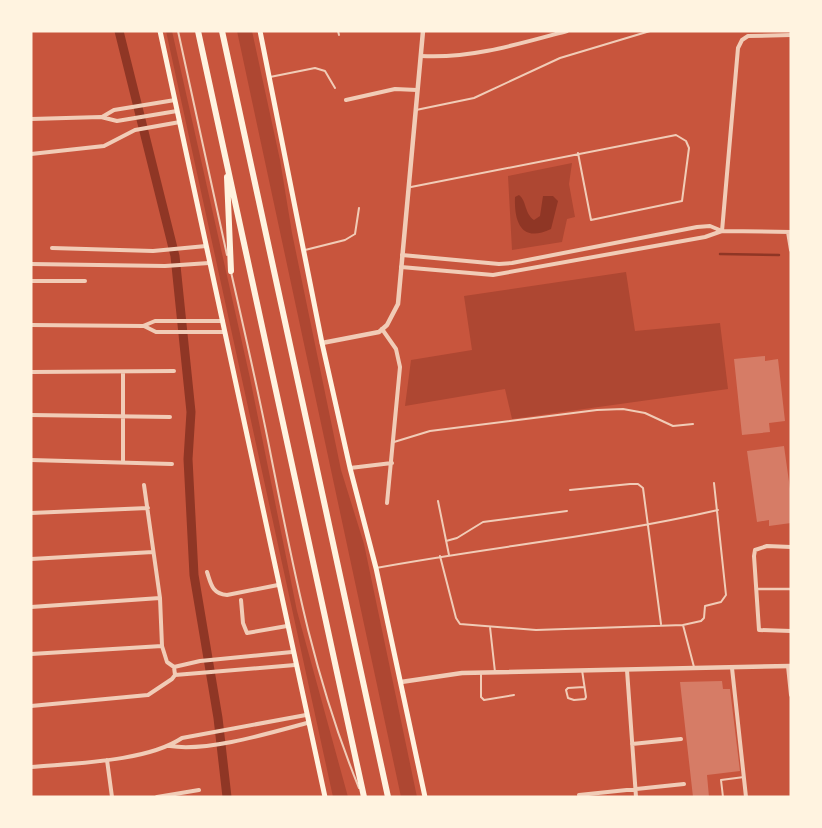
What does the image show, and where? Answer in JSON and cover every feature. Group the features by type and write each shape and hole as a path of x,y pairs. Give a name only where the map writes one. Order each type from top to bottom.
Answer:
{"highway":[{"path":"198,31 363,797"},
{"path":"222,31 388,797"},
{"path":"226,158 231,271"}],"main road":[{"path":"160,31 324,797"},
{"path":"260,31 322,343 350,468 376,568 425,797"}],"street":[{"path":"322,343 368,335 382,329 387,325 398,304 423,31"},
{"path":"421,56 445,58 508,47 567,31"},
{"path":"722,231 739,43 752,35 791,35"},
{"path":"346,100 395,90 418,90"},
{"path":"102,117 114,110 175,100"},
{"path":"31,119 102,117 118,121 177,111"},
{"path":"31,154 104,146 113,144 135,130 180,122"},
{"path":"402,255 512,263 698,227 710,226 722,231"},
{"path":"401,268 493,274 519,271 704,237 722,231 789,232 791,250"},
{"path":"52,248 103,248 153,251 206,246"},
{"path":"468,273 469,261"},
{"path":"31,264 181,266 210,263"},
{"path":"31,281 85,282"},
{"path":"31,326 143,326 155,321 222,321"},
{"path":"143,326 156,332 225,332"},
{"path":"382,329 396,349 400,367 387,503"},
{"path":"31,372 174,372"},
{"path":"123,372 123,462"},
{"path":"31,415 170,417"},
{"path":"31,460 172,464"},
{"path":"350,468 392,463"},
{"path":"144,485 160,598 162,646 167,662 174,667 175,675"},
{"path":"31,513 148,508"},
{"path":"791,547 767,546 756,550 759,630 791,631"},
{"path":"31,559 153,552"},
{"path":"207,572 214,592 220,595 227,596 278,585"},
{"path":"756,589 791,589"},
{"path":"31,607 160,598"},
{"path":"241,600 243,623 247,633 287,626"},
{"path":"31,654 162,646"},
{"path":"174,667 200,661 292,652"},
{"path":"31,706 148,696 162,688 175,675 295,665"},
{"path":"401,682 481,672 789,666 791,694"},
{"path":"732,668 746,797"},
{"path":"627,670 636,797"},
{"path":"170,746 182,738 306,715"},
{"path":"31,767 107,760 170,746 185,748 224,742 307,723"},
{"path":"632,744 681,739"},
{"path":"107,760 112,797"},
{"path":"579,795 684,784"},
{"path":"157,797 199,790"}],"lane":[{"path":"178,31 264,421 302,614 337,734 363,797"},
{"path":"338,31 339,36"},
{"path":"416,110 474,98 560,58 650,31"},
{"path":"270,77 316,68 325,71 335,88"},
{"path":"408,188 578,153 681,136 689,148 682,201 590,220 578,153"},
{"path":"303,251 345,240 355,234 360,208"},
{"path":"394,442 430,431 597,410 623,409 645,413 673,426 693,424"},
{"path":"440,556 456,618 460,624 490,627 563,629 661,624 683,625 702,621 704,618 703,608 706,604 721,602 725,598 726,583 714,483"},
{"path":"570,490 638,484 643,488 661,624"},
{"path":"438,500 449,555"},
{"path":"376,568 440,556 649,526 718,510"},
{"path":"446,541 457,538 483,522 567,511"},
{"path":"683,625 694,669"},
{"path":"490,627 495,672"},
{"path":"582,670 584,687 585,699 574,700 568,698 566,690 568,688 584,687"},
{"path":"481,672 481,694 484,700 514,695"},
{"path":"723,797 721,780 744,777"}],"shaded area":[{"path":"166,31 172,31 250,378 297,611 348,797 333,797"},
{"path":"237,31 252,31 280,160 292,233 341,470 364,544 417,797 401,797"},
{"path":"572,163 569,184 575,217 567,219 562,242 512,250 508,176"},
{"path":"519,195 534,220 540,216 543,196 553,196 558,201 551,229 533,234 522,228 518,222 515,206 515,197"},
{"path":"626,272 635,331 720,323 728,389 512,419 505,389 405,406 411,360 472,350 464,296"}],"building":[{"path":"765,356 765,361 778,359 785,421 769,423 770,432 742,435 734,359"},
{"path":"784,446 791,496 791,523 769,526 769,520 757,522 747,451"},
{"path":"722,681 723,689 730,689 740,771 707,775 709,797 693,797 680,682"}],"waterway":[{"path":"119,31 175,256 191,412 188,459 194,575 218,718 227,797"},
{"path":"720,254 779,255"}]}
